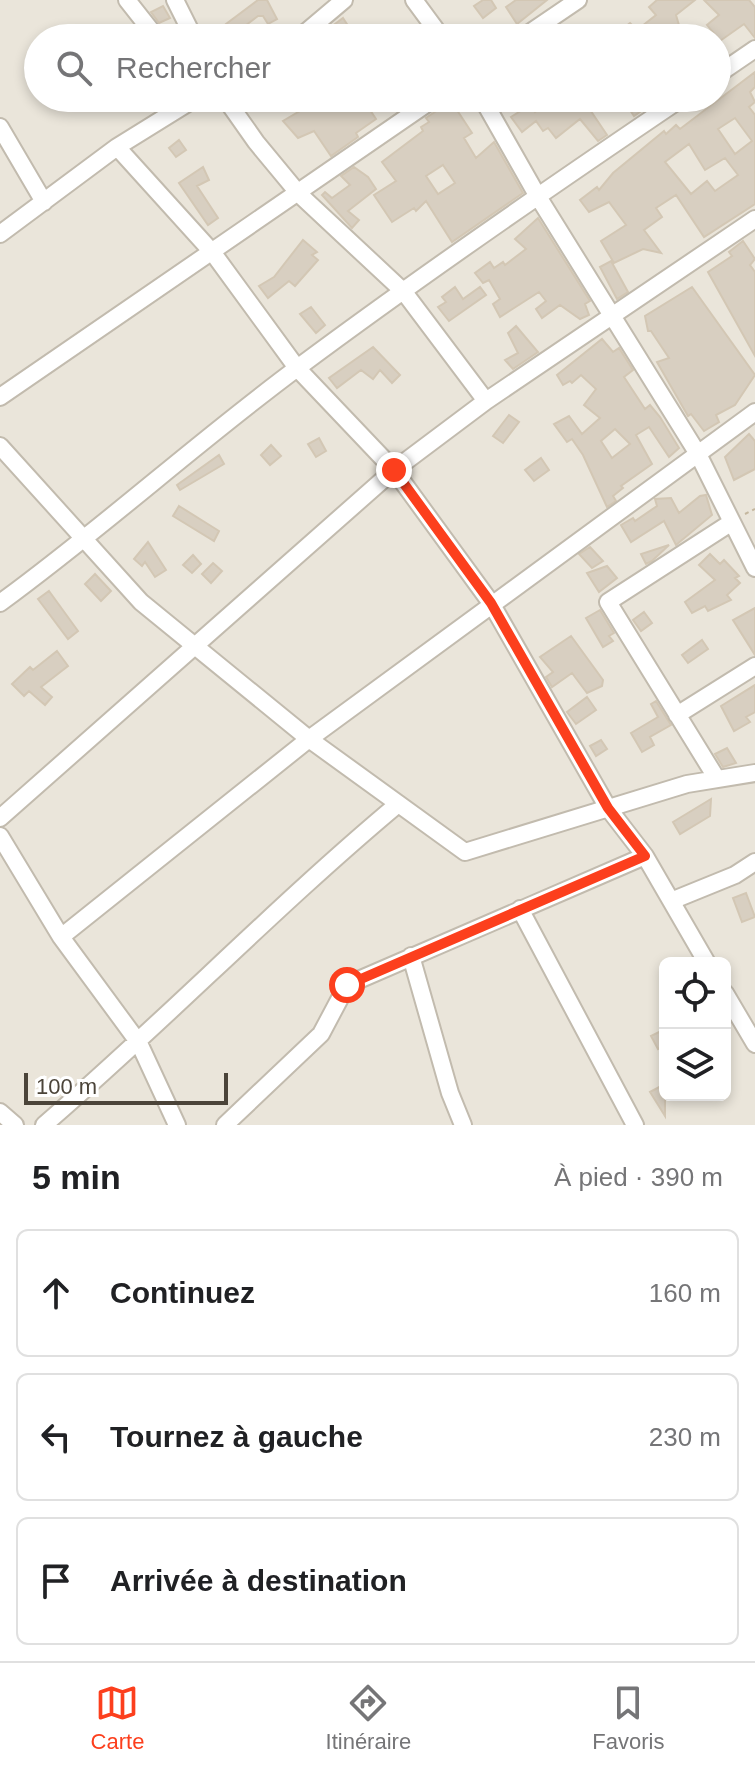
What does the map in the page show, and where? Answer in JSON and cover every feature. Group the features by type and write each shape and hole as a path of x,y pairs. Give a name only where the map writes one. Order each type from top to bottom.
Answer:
{"street":[{"path":"127,0 146,24"},
{"path":"175,0 187,24"},
{"path":"316,24 344,0"},
{"path":"414,0 432,24"},
{"path":"543,24 578,0"},
{"path":"731,65 755,49"},
{"path":"0,234 117,147 173,112"},
{"path":"235,112 299,194 404,292 486,401"},
{"path":"0,397 415,112"},
{"path":"490,112 537,195 698,454 755,568"},
{"path":"0,603 83,542 297,368 537,195 661,112"},
{"path":"0,127 44,202"},
{"path":"117,147 213,253 297,368 394,470 491,603 608,808 645,856 704,957"},
{"path":"0,818 394,470 611,314 755,219"},
{"path":"61,937 309,739 755,412"},
{"path":"0,446 83,542 141,602 309,739 465,852 687,784 755,773"},
{"path":"717,779 608,602 732,522"},
{"path":"677,715 755,666"},
{"path":"44,1125 139,1043 320,870 398,804"},
{"path":"0,836 61,937 139,1043 177,1125"},
{"path":"225,1125 321,1034 347,985 645,856"},
{"path":"671,901 735,875 755,862"},
{"path":"520,909 635,1125"},
{"path":"411,956 450,1093 463,1125"},
{"path":"731,1003 755,1044"},
{"path":"0,1112 15,1125"}],"shaded area":[{"path":"0,0 755,0 755,1125 0,1125"}],"building":[{"path":"258,0 267,0 277,19 268,24 263,16 258,16 247,24 226,24"},
{"path":"483,0 491,0 496,8 483,18 474,6"},
{"path":"516,0 547,0 517,24 506,7"},
{"path":"657,0 695,0 676,15 679,24 645,24 656,15 649,7"},
{"path":"704,0 749,0 755,7 755,38 744,24 731,33 731,24 708,24 719,15"},
{"path":"163,6 170,18 159,23 151,12"},
{"path":"755,72 755,87 750,92 755,102 749,107 755,115 755,204 704,237 676,195 656,208 662,217 644,230 661,253 643,249 614,263 601,241 626,225 609,202 589,212 580,200 597,187 599,190 613,173 664,131 666,134 676,125 680,129 702,112 731,112 731,90","holes":["735,118 752,141 735,154 718,129","689,144 705,170 725,158 738,175 715,191 707,181 691,194 665,162"]},
{"path":"298,112 371,112 376,119 356,133 358,137 331,156 314,131 298,138 283,121"},
{"path":"435,112 458,112 472,133 464,138 476,158 494,142 523,193 452,242 426,201 416,211 414,208 392,222 374,195 396,181 382,162 423,131 421,127 429,122 426,118","holes":["443,165 455,183 438,194 426,176"]},
{"path":"519,112 591,112 607,135 598,141 580,119 556,138 548,128 543,131 536,121 522,132 511,117"},
{"path":"179,140 186,150 176,157 169,148"},
{"path":"203,167 209,180 197,186 218,218 208,225 179,183"},
{"path":"354,167 368,177 376,189 348,211 359,220 352,228 322,195 325,192 332,198 350,185 341,176"},
{"path":"538,218 590,301 585,304 589,315 580,319 560,305 542,318 536,309 546,301 539,292 500,317 493,304 500,299 489,280 483,283 475,273 490,262 494,268 503,262 505,265 526,249 515,239"},
{"path":"303,240 317,252 312,255 318,260 295,286 289,281 268,298 259,286 274,277"},
{"path":"743,241 755,259 750,265 755,272 755,356 708,272 732,256 729,252"},
{"path":"611,261 628,292 617,299 600,267"},
{"path":"455,287 463,299 480,287 486,295 449,321 438,307 446,302 442,297"},
{"path":"692,287 755,375 735,405 716,415 719,422 704,431 691,414 688,416 657,362 669,358 648,331 645,316"},
{"path":"311,307 325,325 316,333 300,314"},
{"path":"516,326 538,352 513,369 505,360 518,353 508,333"},
{"path":"602,339 613,352 619,348 633,370 624,377 645,409 650,405 660,417 679,448 669,457 649,427 636,435 652,464 621,486 623,488 613,496 616,501 607,507 583,455 572,439 567,442 554,424 569,416 582,434 600,418 584,405 596,389 581,375 572,383 563,385 557,375","holes":["615,429 630,444 612,458 601,441"]},
{"path":"373,347 400,375 392,383 380,370 373,379 361,370 337,388 329,378"},
{"path":"509,415 519,422 503,443 493,436"},
{"path":"749,434 755,441 755,469 734,480 725,457"},
{"path":"319,438 326,451 316,457 308,444"},
{"path":"271,445 281,456 270,465 261,455"},
{"path":"219,455 224,464 180,490 177,485"},
{"path":"541,458 549,470 534,481 525,470"},
{"path":"706,495 712,515 676,545 664,521 631,542 621,525 633,518 635,521 657,506 655,499 671,498 679,513 700,496"},
{"path":"179,506 219,531 214,541 173,516"},
{"path":"148,542 166,570 155,577 145,562 142,566 134,559"},
{"path":"669,545 652,561 646,564 641,554"},
{"path":"590,547 603,561 592,568 579,554"},
{"path":"710,554 720,564 724,560 739,576 735,578 740,583 727,595 731,600 708,611 705,606 692,613 685,602 715,580 699,565"},
{"path":"193,555 201,564 192,573 183,565"},
{"path":"213,563 222,571 211,583 202,574"},
{"path":"607,566 617,578 599,592 587,573"},
{"path":"95,574 111,591 101,601 85,584"},
{"path":"49,591 78,631 68,639 38,599"},
{"path":"755,608 755,655 733,620"},
{"path":"600,610 614,633 609,636 613,641 603,647 586,618"},
{"path":"644,612 652,623 641,631 633,620"},
{"path":"571,636 603,680 602,686 587,693 572,673 552,687 546,677 553,672 540,657"},
{"path":"702,640 708,649 688,663 682,655"},
{"path":"57,651 68,666 41,687 52,697 45,705 29,691 24,696 12,684 30,667 33,670"},
{"path":"755,685 755,712 746,717 750,722 734,731 721,706"},
{"path":"587,697 596,710 576,724 567,712"},
{"path":"656,701 671,725 650,737 654,745 642,752 631,733 658,717 651,704"},
{"path":"601,740 607,749 596,756 590,746"},
{"path":"727,748 736,763 723,767 715,754"},
{"path":"711,799 710,816 680,834 673,822"},
{"path":"746,893 755,917 742,922 733,898"},
{"path":"659,1032 659,1048 658,1049 651,1036"},
{"path":"659,1087 659,1101 665,1101 665,1116 650,1092"}],"route":[{"path":"347,985 645,856 608,808 491,603 394,470"}]}
